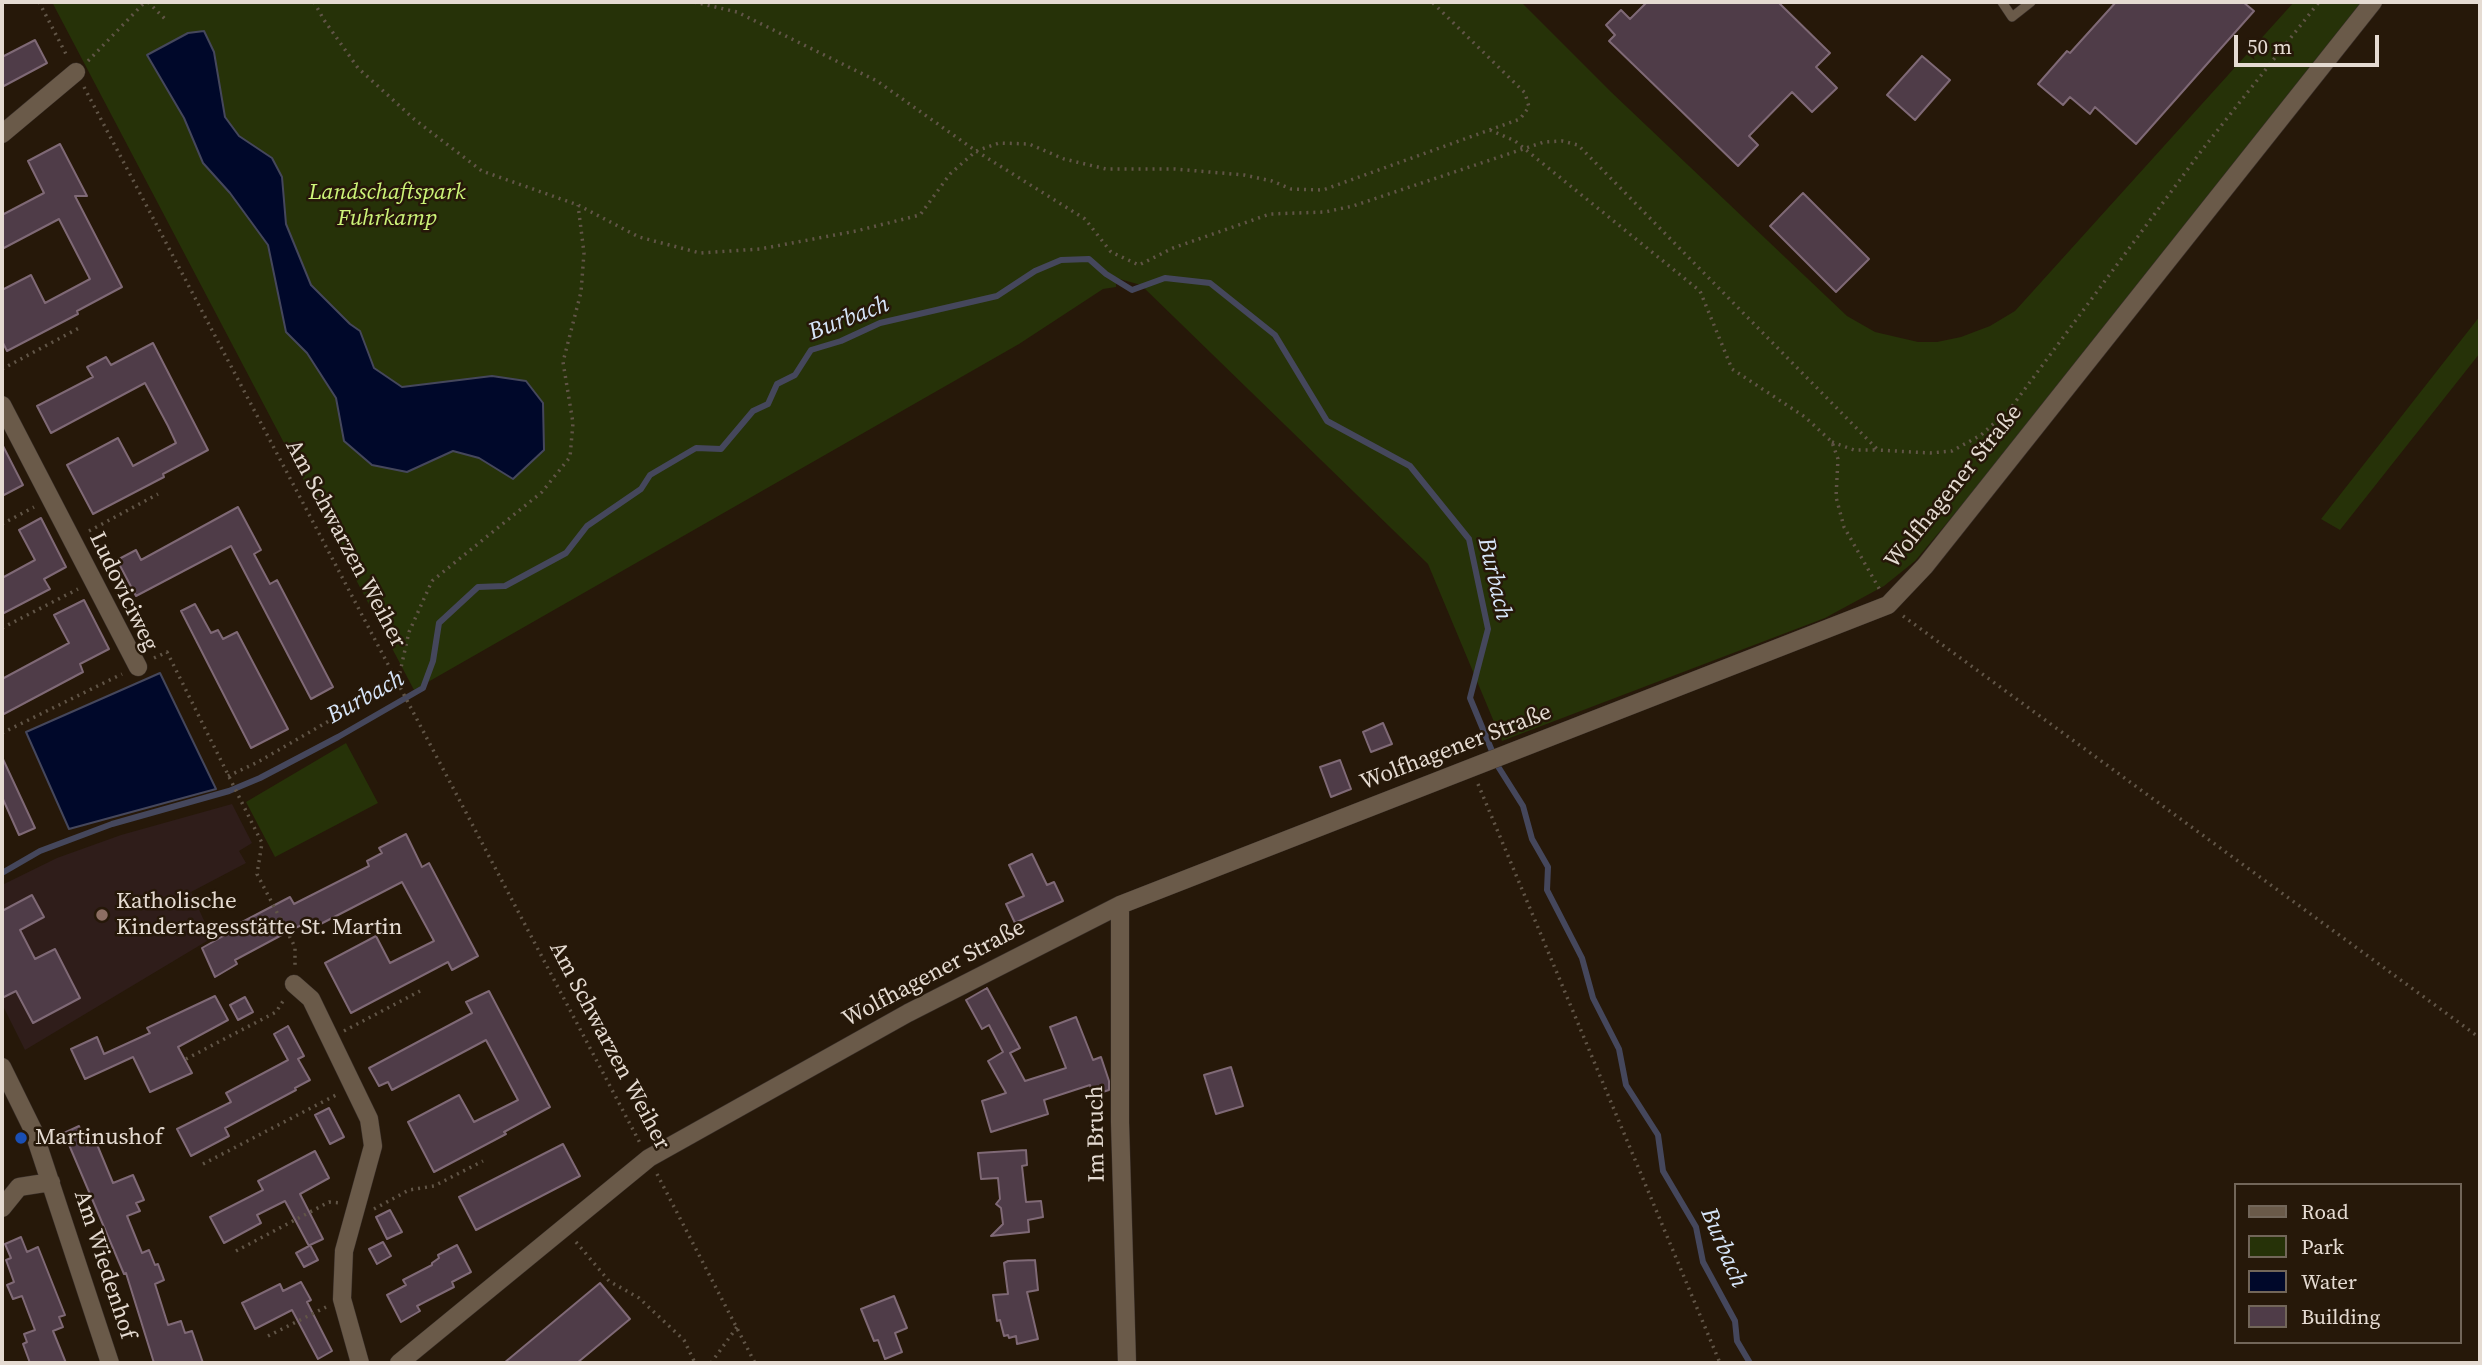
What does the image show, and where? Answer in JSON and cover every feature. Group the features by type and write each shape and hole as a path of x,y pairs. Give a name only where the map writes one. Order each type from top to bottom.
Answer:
{"street":[{"name":"Wolfhagener Straße","path":"399,1363 649,1158 908,1013 1120,905 1888,605 1925,566 2373,2"},
{"path":"2,134 76,72"},
{"name":"Ludoviciweg","path":"2,405 138,667"},
{"name":"Im Bruch","path":"1120,905 1120,1122 1127,1363"},
{"path":"294,984 311,999 369,1119 373,1146 344,1251 342,1299 360,1363"},
{"name":"Am Wiedenhof","path":"2,1068 33,1130 110,1363"},
{"path":"2,1208 19,1187 51,1182"}],"lane":[{"path":"2002,2 2012,17 2031,2"}],"path":[{"name":"Am Schwarzen Weiher","path":"39,2 755,1363"},
{"path":"76,72 147,2 167,21"},
{"path":"314,2 358,68 414,119 482,171 578,205 639,237 700,253 760,249 856,231 920,215 950,174 976,151 999,143 1029,145 1064,159 1106,169 1175,169 1244,175 1272,181 1291,189 1323,190 1520,119 1529,107 1525,93 1433,2"},
{"path":"694,2 737,12 877,81 976,151 1084,219 1111,252 1139,265 1173,248 1270,214 1325,212 1353,206 1544,142 1562,141 1578,145 1878,450"},
{"path":"1490,130 1515,141 1700,290 1732,369 1805,417 1832,442 1854,450 1930,453 1952,451 1981,435 2010,409 2202,149 2319,2"},
{"path":"228,776 256,763 398,681 409,632 432,581 542,492 570,457 573,423 563,362 581,292 584,253 578,205"},
{"path":"2,369 81,327"},
{"path":"1832,442 1838,459 1836,497 1844,527 1888,605 2480,1038"},
{"path":"71,541 158,494"},
{"path":"2,524 50,499"},
{"path":"2,628 92,582"},
{"path":"138,667 167,652 262,843 257,874 295,947 294,984 276,1012 186,1059"},
{"name":"Ludoviciweg","path":"2,733 138,667"},
{"path":"1472,769 1720,1363"},
{"path":"330,1038 420,991"},
{"path":"203,1164 354,1085"},
{"path":"236,1251 329,1202 354,1212 409,1190 434,1186 483,1161"},
{"path":"564,1228 609,1281 639,1298 684,1340 695,1363"},
{"path":"268,1336 342,1299"},
{"path":"711,1363 737,1327"}],"shaded area":[{"name":"Katholische Kindertagesstätte St. Martin","path":"232,804 252,843 239,851 246,863 191,892 212,938 25,1050 2,1004 2,885 57,858 121,835"}],"green space":[{"name":"Landschaftspark Fuhrkamp","path":"52,2 1521,2 1610,91 1847,316 1875,332 1918,342 1937,342 1961,337 1990,326 2015,311 2294,2 2363,2 1915,561 1884,586 1825,618 1502,741 1428,564 1141,285 1116,278 1116,287 1103,289 1019,344 414,690"},
{"path":"2480,316 2480,353 2340,530 2321,519"},
{"path":"346,743 378,803 275,857 246,802"}],"water":[{"path":"204,31 214,52 225,117 239,136 272,158 282,177 286,224 311,285 360,331 374,368 402,387 492,376 526,381 543,403 544,450 513,479 479,458 453,451 407,472 372,465 344,441 336,398 307,353 286,332 268,245 230,193 203,163 184,118 147,55 188,33"},
{"path":"160,673 216,789 69,829 26,732"}],"building":[{"path":"1647,2 1778,2 1830,53 1816,67 1837,88 1812,112 1792,92 1749,136 1758,145 1738,166 1609,41 1615,35 1606,25 1621,10 1630,19"},
{"path":"2116,2 2243,2 2254,11 2136,144 2095,107 2090,114 2070,97 2063,105 2038,84"},
{"path":"35,40 47,63 2,87 2,57"},
{"path":"1922,56 1950,80 1915,120 1887,95"},
{"path":"60,144 87,196 75,196 122,287 77,311 78,314 7,351 2,341 2,290 31,275 45,303 90,279 59,219 2,249 2,215 44,193 28,161"},
{"path":"1803,193 1869,259 1836,292 1770,226"},
{"path":"153,343 208,450 163,474 164,477 93,514 67,465 118,438 133,466 176,443 168,426 145,383 51,433 37,406 93,377 87,367 106,357 111,365"},
{"path":"2,444 23,485 2,496"},
{"path":"238,507 261,550 254,554 270,584 277,580 333,687 311,699 231,546 136,596 117,560 136,550 141,560"},
{"path":"41,518 66,567 44,579 50,589 2,614 2,578 35,560 19,530"},
{"path":"84,600 109,649 80,664 83,672 2,715 2,679 69,643 54,615"},
{"path":"195,604 211,633 218,630 223,639 237,632 288,729 251,748 181,611"},
{"path":"1383,723 1392,744 1371,752 1363,732"},
{"path":"2,757 35,828 19,835 2,797"},
{"path":"1340,760 1351,789 1331,797 1320,767"},
{"path":"406,834 422,867 429,863 478,956 452,970 448,962 351,1013 325,963 376,936 390,963 434,941 402,882 307,931 304,924 293,929 235,960 237,964 215,977 202,948 225,935 223,932 290,897 294,904 369,866 367,861 382,853 379,848"},
{"path":"1032,854 1047,885 1054,882 1063,901 1015,923 1006,904 1024,896 1009,865"},
{"path":"32,895 44,917 20,930 35,959 55,949 80,998 33,1023 16,991 2,998 2,911"},
{"path":"987,988 1020,1048 1010,1053 1025,1081 1066,1068 1050,1027 1076,1017 1093,1060 1101,1057 1109,1081 1109,1090 1093,1095 1090,1085 1044,1100 1048,1114 991,1132 982,1101 1006,1093 988,1061 1003,1052 989,1025 982,1029 966,1000"},
{"path":"489,991 550,1107 434,1172 408,1122 459,1095 474,1122 518,1100 486,1040 392,1090 388,1082 379,1086 369,1068 472,1013 466,1002"},
{"path":"215,996 228,1020 178,1047 192,1073 150,1092 133,1057 85,1079 71,1049 97,1037 104,1054 150,1033 147,1028"},
{"path":"245,997 253,1012 238,1020 230,1005"},
{"path":"288,1026 304,1056 298,1059 310,1080 225,1128 229,1136 191,1156 177,1129 231,1102 226,1093 288,1060 274,1034"},
{"path":"1231,1067 1243,1106 1216,1114 1204,1075"},
{"path":"329,1108 344,1137 330,1144 315,1115"},
{"path":"79,1126 87,1146 96,1142 113,1183 133,1175 144,1200 136,1203 140,1211 127,1216 142,1253 149,1250 155,1265 158,1264 164,1280 155,1284 168,1325 181,1321 185,1333 192,1331 203,1363 154,1363 126,1273 124,1274 64,1133"},
{"path":"563,1144 580,1176 476,1230 459,1197"},
{"path":"1026,1150 1027,1165 1022,1166 1026,1202 1041,1201 1043,1217 1028,1220 1029,1232 991,1236 1003,1224 1001,1208 996,1204 1000,1199 998,1178 981,1179 978,1153"},
{"path":"315,1151 329,1178 300,1194 323,1239 310,1245 318,1260 304,1267 296,1253 309,1246 285,1201 257,1215 261,1223 224,1243 210,1217 263,1190 258,1181"},
{"path":"390,1210 402,1232 387,1239 376,1217"},
{"path":"21,1237 27,1252 38,1247 65,1315 59,1317 63,1327 53,1331 66,1363 30,1363 23,1344 27,1342 24,1334 35,1330 22,1296 13,1299 7,1285 14,1282 6,1260 11,1258 5,1244"},
{"path":"383,1242 391,1256 377,1264 369,1249"},
{"path":"457,1245 471,1272 452,1282 454,1287 417,1306 420,1311 401,1322 387,1295 406,1285 403,1280 432,1265 439,1258 438,1255"},
{"path":"1035,1260 1038,1290 1027,1292 1038,1339 1017,1344 1016,1336 1004,1336 1000,1320 997,1321 993,1295 1008,1294 1004,1263"},
{"path":"301,1282 311,1300 307,1302 332,1351 318,1359 292,1310 255,1329 242,1303 280,1284 283,1291"},
{"path":"600,1283 630,1319 577,1363 504,1363"},
{"path":"894,1296 907,1328 895,1333 902,1352 885,1359 878,1340 874,1341 861,1309"}],"waterway":[{"name":"Burbach","path":"2,873 40,851 112,824 229,791 260,778 423,688 433,661 439,623 478,587 505,586 566,553 587,526 641,489 650,475 696,448 721,449 753,411 768,404 777,384 795,375 811,350 841,341 880,323 997,296 1035,271 1061,260 1089,259 1106,274 1132,290 1165,278 1210,283 1275,335 1327,421 1410,466 1469,539 1488,629 1470,698 1492,751"},
{"name":"Burbach","path":"1499,768 1523,806 1532,839 1548,867 1547,890 1582,958 1593,998 1619,1049 1626,1085 1658,1135 1663,1171 1696,1227 1703,1262 1735,1321 1737,1341 1750,1363"}],"place":[{"name":"Katholische Kindertagesstätte St. Martin","path":"102,915"},
{"name":"Martinushof","path":"21,1138"}]}
